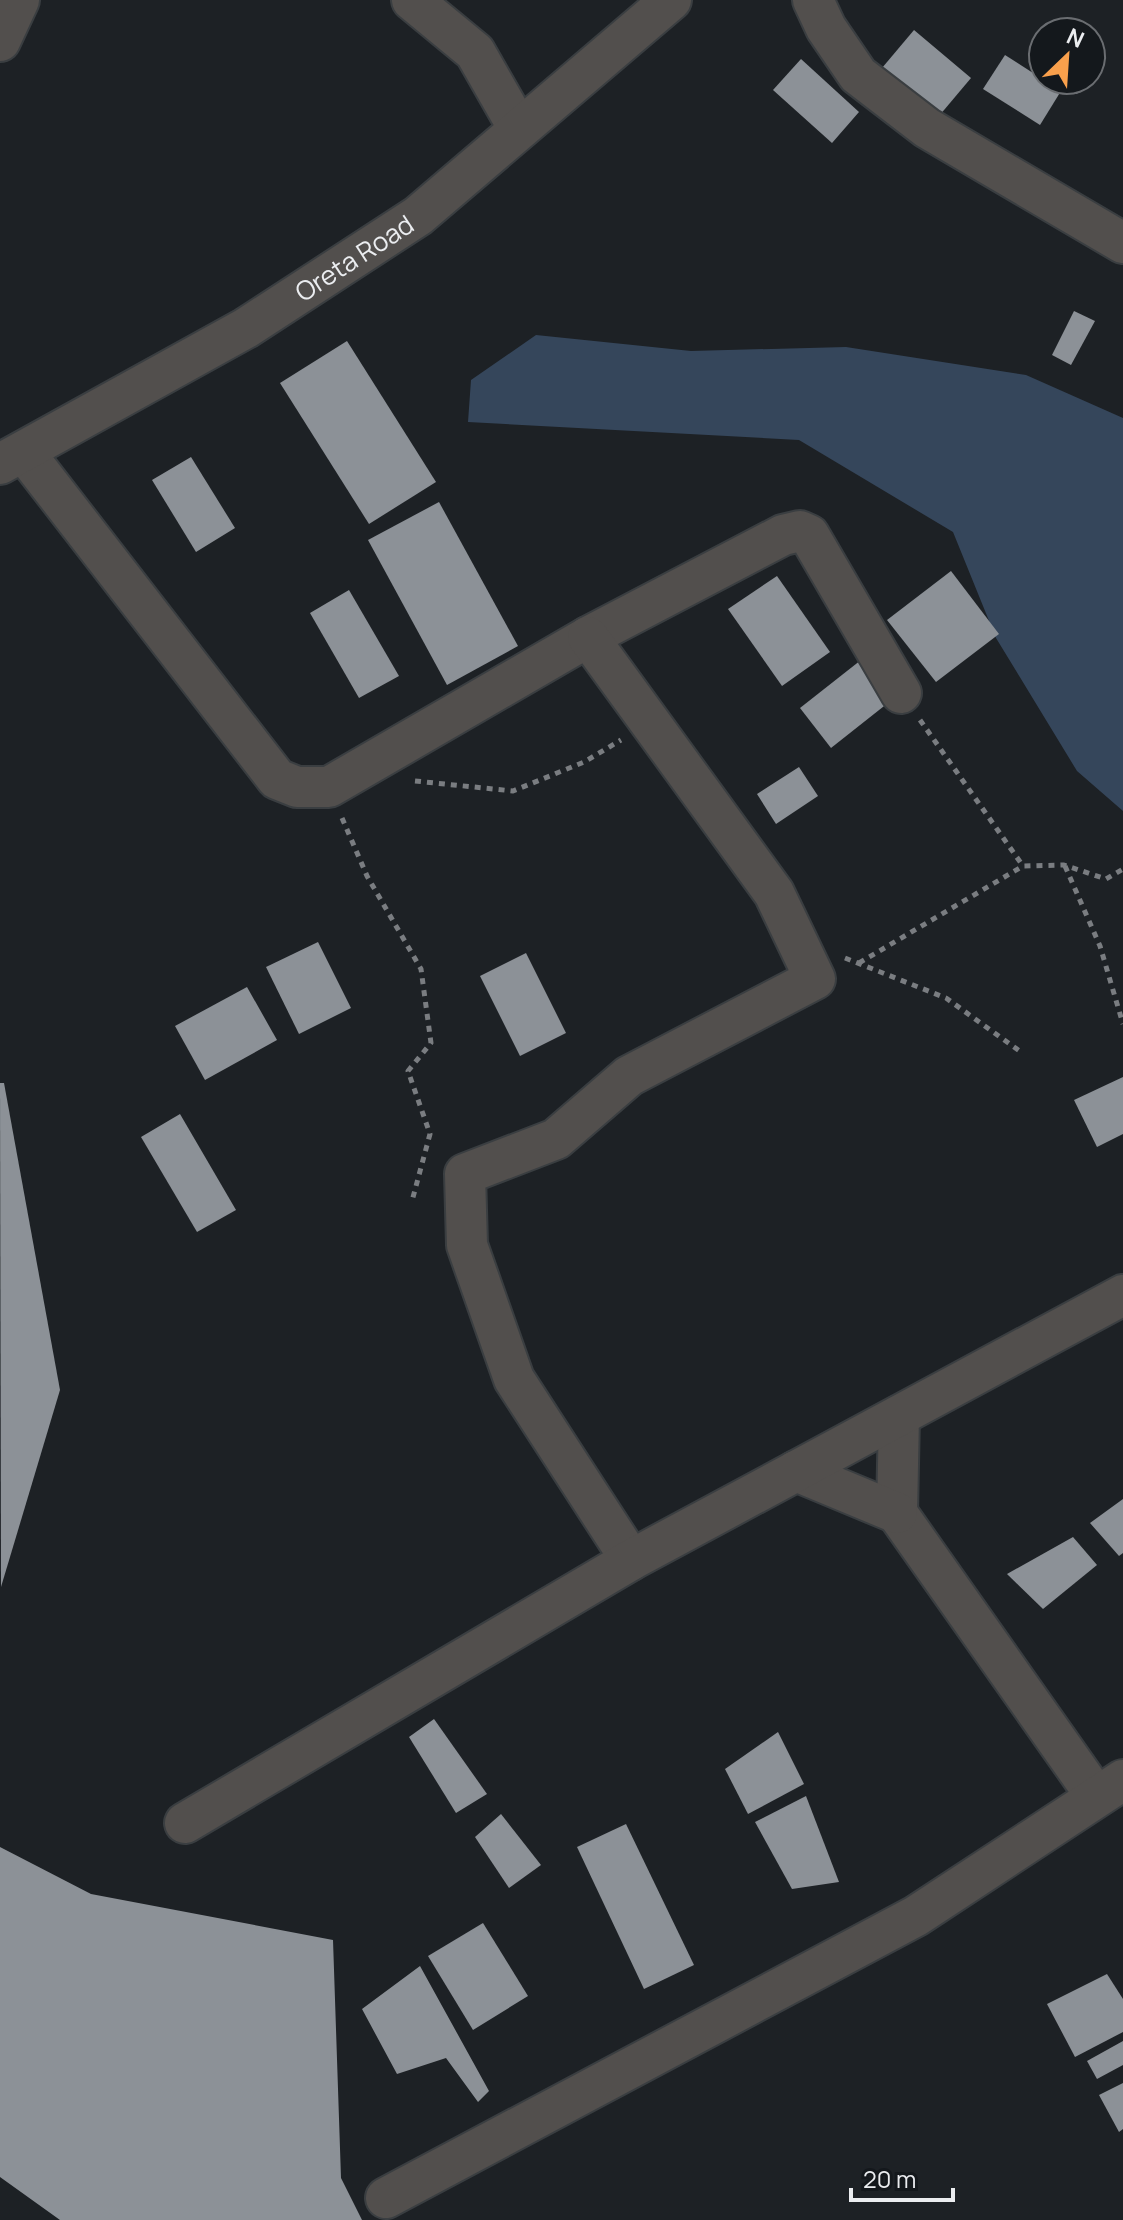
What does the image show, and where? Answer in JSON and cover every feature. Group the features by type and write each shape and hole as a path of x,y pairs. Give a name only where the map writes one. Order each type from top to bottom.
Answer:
{"street":[{"path":"0,41 19,0"},
{"path":"412,0 475,52 519,129"},
{"name":"Oreta Road","path":"12,458 246,328 418,216 671,0"},
{"path":"813,0 826,28 858,75 927,128 1123,243"},
{"path":"12,458 277,779 297,787 344,778 588,637 783,535 800,531 809,535 901,693"},
{"path":"588,637 774,893 815,979 629,1076 556,1139 465,1174 467,1245 514,1379 631,1560"},
{"path":"185,1823 631,1560 1123,1295"},
{"path":"897,1513 899,1416"},
{"path":"386,2198 916,1916 1109,1788 897,1513 796,1471"}],"path":[{"path":"901,693 1023,866"},
{"path":"412,1201 430,1134 408,1071 431,1043 421,969 367,876 344,778 513,791 584,762 649,723"},
{"path":"1064,865 1100,946 1123,1024"},
{"path":"859,963 1023,866 1064,865 1106,879 1123,869"},
{"path":"815,979 846,958 946,998 1021,1052"}],"shaded area":[{"path":"536,335 691,351 846,347 1026,375 1123,418 1123,811 1077,771 996,638 953,532 799,440 468,422 471,380"}],"building":[{"path":"914,30 971,78 939,116 882,68"},
{"path":"1005,55 1027,69 1027,96 1058,96 1040,125 983,89"},
{"path":"801,59 859,112 832,143 773,90"},
{"path":"1074,311 1095,321 1071,365 1052,355"},
{"path":"347,341 436,482 369,524 280,383"},
{"path":"191,457 235,528 196,552 152,480"},
{"path":"439,502 518,646 447,685 368,540"},
{"path":"951,571 999,634 936,682 887,620"},
{"path":"777,576 830,652 782,686 728,609"},
{"path":"349,590 399,676 359,698 310,613"},
{"path":"861,660 893,699 831,748 800,708"},
{"path":"799,767 818,796 776,824 757,794"},
{"path":"318,942 351,1008 299,1034 266,967"},
{"path":"526,953 566,1033 520,1056 480,976"},
{"path":"247,987 277,1040 205,1080 175,1026"},
{"path":"1123,1077 1123,1134 1097,1147 1074,1100"},
{"path":"0,1083 4,1083 60,1390 1,1587"},
{"path":"180,1114 236,1210 197,1232 141,1137"},
{"path":"1123,1499 1123,1553 1119,1556 1090,1523"},
{"path":"1073,1537 1097,1565 1043,1609 1007,1574"},
{"path":"434,1719 487,1794 456,1813 409,1737"},
{"path":"778,1732 804,1784 748,1814 725,1769"},
{"path":"806,1796 839,1882 792,1889 755,1822"},
{"path":"501,1814 541,1865 509,1888 475,1837"},
{"path":"626,1824 694,1965 644,1989 577,1847"},
{"path":"0,1847 91,1894 333,1940 341,2178 362,2220 60,2220 0,2177"},
{"path":"483,1923 528,1996 473,2030 428,1956"},
{"path":"420,1966 489,2091 478,2102 446,2058 397,2074 362,2009"},
{"path":"1107,1974 1123,1999 1123,2032 1075,2057 1047,2004"},
{"path":"1123,2041 1123,2065 1097,2079 1087,2061"},
{"path":"1123,2083 1123,2129 1119,2132 1099,2095"}]}
